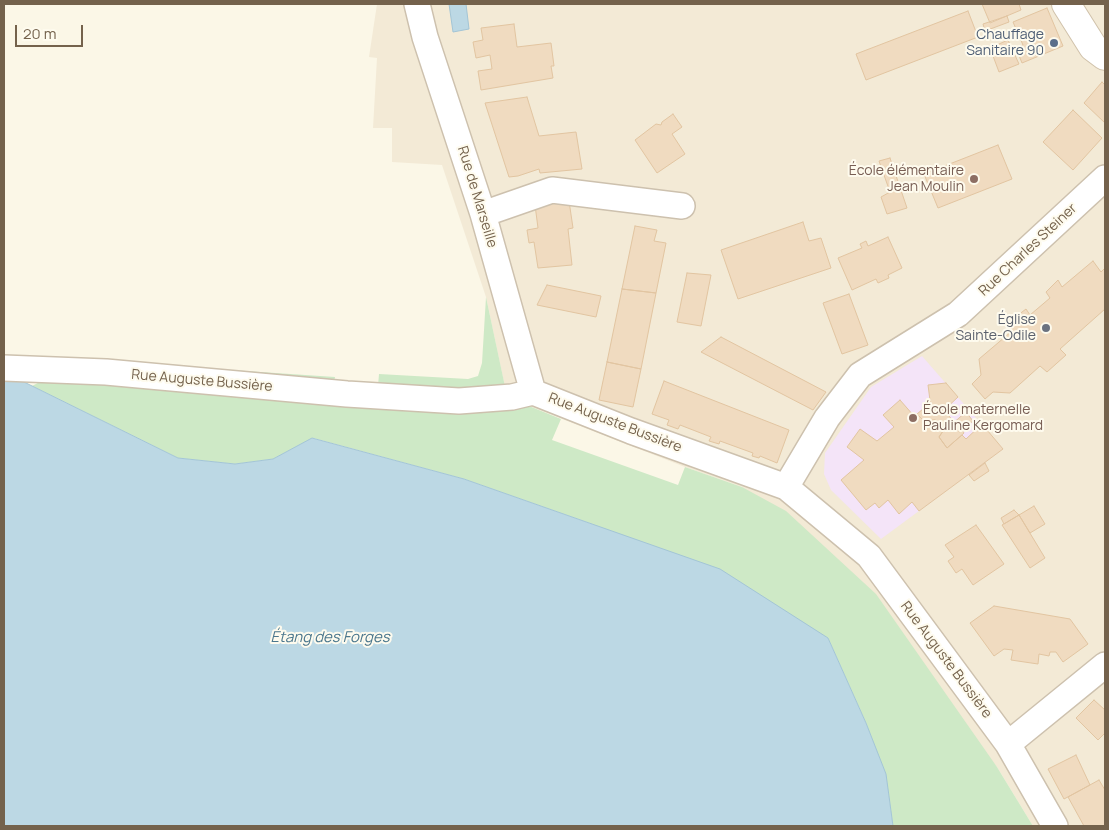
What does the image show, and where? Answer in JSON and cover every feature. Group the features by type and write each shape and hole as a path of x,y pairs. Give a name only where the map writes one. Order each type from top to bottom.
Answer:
{"main road":[{"path":"1066,4 1093,47 1105,56"}],"street":[{"name":"Rue de Marseille","path":"416,4 483,214 533,392"},
{"name":"Rue Charles Steiner","path":"786,488 827,418 860,375 958,314 1105,178"},
{"path":"483,214 552,190 682,206"},
{"name":"Rue Auguste Bussière","path":"4,368 106,372 346,394 458,401 512,397 533,392 786,488 869,556 1008,744 1055,826"},
{"path":"1008,744 1105,666"}],"shaded area":[{"path":"377,4 1105,4 1105,826 1033,826 997,767 742,487 685,467 529,406 510,411 486,297 442,165 392,162 392,128 373,128 377,58 369,57"},
{"name":"École maternelle Pauline Kergomard","path":"922,356 1003,449 881,539 831,490 824,474 825,453 871,387"}],"green space":[{"path":"486,297 510,410 529,406 561,419 552,440 678,485 685,467 742,487 786,511 876,594 997,767 1033,826 893,826 885,774 866,723 828,638 589,523 464,479 313,438 273,459 235,464 178,458 32,386 82,360 335,377 334,383 378,386 379,374 468,379 478,376 482,363"}],"water":[{"path":"449,4 466,4 469,29 453,32"},
{"name":"Étang des Forges","path":"4,380 24,382 178,458 235,464 273,459 312,438 464,479 720,569 828,638 866,723 886,774 893,826 4,826"}],"building":[{"path":"982,4 1019,4 1021,10 990,23"},
{"path":"1047,8 1063,46 1022,63 1016,48 1023,45 1013,22"},
{"path":"968,11 978,37 866,80 856,54"},
{"path":"1007,16 1009,22 985,31 983,24"},
{"path":"514,24 517,47 551,43 554,66 551,66 553,78 481,90 478,71 492,69 490,55 476,58 473,42 483,40 481,28"},
{"path":"1008,40 1019,64 999,72 990,48"},
{"path":"1102,82 1105,85 1105,123 1084,103"},
{"path":"527,97 539,136 576,132 582,169 540,173 539,169 509,177 485,103"},
{"path":"1073,110 1102,138 1073,170 1043,142"},
{"path":"673,114 682,127 672,134 685,154 657,173 635,140 656,124 661,125 662,122"},
{"path":"998,145 1012,179 938,208 924,174"},
{"path":"890,158 907,208 887,214 881,197 890,192 879,161"},
{"path":"569,201 573,228 568,229 572,265 538,268 534,242 529,243 527,230 538,228 535,205"},
{"path":"803,222 809,241 821,238 831,268 738,299 721,250"},
{"path":"635,226 657,230 654,241 666,243 656,293 622,289"},
{"path":"888,237 902,268 888,275 889,278 878,283 876,279 852,290 838,258 862,248 860,244 866,241 868,246"},
{"name":"Église Sainte-Odile","path":"1093,261 1101,272 1105,268 1105,309 1060,349 1066,355 1047,372 1040,366 1010,393 993,392 985,399 972,384 981,375 979,359 1012,331 1005,325 1026,309 1030,315 1050,298 1046,292 1058,280 1062,287"},
{"path":"687,273 711,275 701,326 677,322"},
{"path":"547,285 601,296 596,317 537,305"},
{"path":"622,289 656,293 641,369 607,362"},
{"path":"849,294 868,345 842,354 823,303"},
{"path":"721,337 826,392 813,410 701,352"},
{"path":"607,362 641,369 633,407 599,400"},
{"path":"664,381 789,430 777,463 760,456 759,458 752,456 753,453 720,441 719,444 709,441 711,437 680,425 678,429 667,425 669,420 652,414"},
{"path":"946,383 958,397 942,412 937,407 931,408 928,385"},
{"path":"900,400 914,416 917,414 924,421 935,420 941,424 943,431 939,437 947,448 962,435 966,439 982,424 1003,449 919,511 912,502 899,514 888,500 879,508 875,503 866,510 841,480 864,460 847,447 860,429 877,441 894,427 883,415"},
{"path":"930,403 931,408 937,407 942,412 944,410 954,422 952,424 959,432 962,430 964,433 947,448 939,437 943,431 941,424 935,420 924,421 917,414"},
{"path":"966,412 973,421 959,432 952,424"},
{"path":"985,463 989,471 974,481 969,475"},
{"path":"1034,506 1045,524 1030,533 1019,515"},
{"path":"1014,510 1019,515 1004,524 1001,518"},
{"path":"1019,515 1045,558 1030,568 1002,525"},
{"path":"976,525 1004,564 973,585 962,569 956,573 948,561 954,557 945,545"},
{"path":"994,606 1070,619 1088,644 1063,662 1056,652 1050,652 1049,656 1039,654 1038,664 1011,660 1013,650 1004,649 994,656 970,623"},
{"path":"1094,700 1105,710 1105,733 1098,740 1076,718"},
{"path":"1076,755 1090,785 1064,799 1048,769"},
{"path":"1099,780 1105,790 1105,826 1084,826 1068,797"}],"place":[{"name":"Chauffage Sanitaire 90","path":"1054,43"},
{"name":"École élémentaire Jean Moulin","path":"974,179"},
{"name":"Église Sainte-Odile","path":"1046,328"},
{"name":"École maternelle Pauline Kergomard","path":"913,418"}]}
